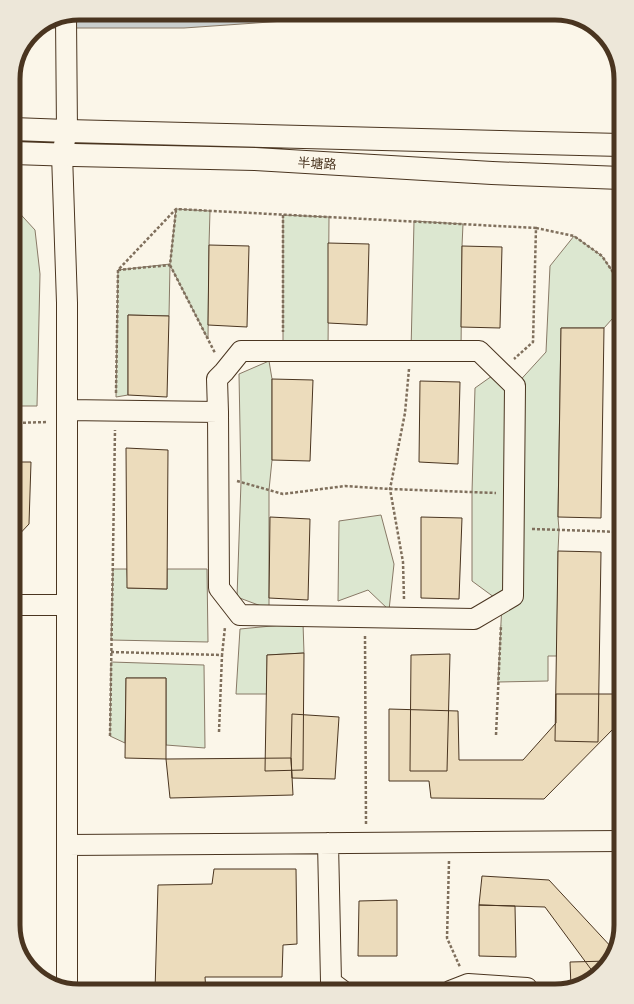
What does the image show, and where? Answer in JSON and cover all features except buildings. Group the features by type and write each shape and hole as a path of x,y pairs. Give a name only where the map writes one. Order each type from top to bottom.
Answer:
{"main road":[{"name":"半塘路","path":"20,129 614,145"},
{"name":"半塘路","path":"20,152 255,159 492,173 614,178"}],"street":[{"path":"66,22 67,131 62,154 67,303 67,983"},
{"path":"241,351 411,351 480,351 515,386 513,596 474,619 240,615 219,588 217,379 241,351"},
{"path":"67,416 218,412"},
{"path":"20,605 67,605"},
{"path":"67,845 614,841"},
{"path":"328,843 331,982 334,984"}],"path":[{"path":"176,209 170,264 224,372"},
{"path":"283,215 283,351"},
{"path":"536,228 574,236 602,256 614,274"},
{"path":"118,270 170,264"},
{"path":"404,618 403,562 390,489 405,413 411,351"},
{"path":"20,422 67,416"},
{"path":"218,476 283,494 344,486 514,493"},
{"path":"514,528 614,532"},
{"path":"219,732 222,655 228,600"},
{"path":"496,735 502,602"},
{"path":"365,617 366,843"},
{"path":"111,652 222,655"},
{"path":"450,842 447,938 458,984"}],"green space":[{"path":"176,209 210,211 208,339 170,265 169,316 128,315 128,395 116,397 118,270 170,264"},
{"path":"20,214 35,230 40,274 37,406 20,406"},
{"path":"283,215 329,217 328,351 283,351"},
{"path":"414,221 463,224 461,351 411,351"},
{"path":"574,236 602,256 614,274 614,317 604,328 561,328 557,656 548,656 548,681 498,682 502,603 472,581 472,492 475,388 499,371 515,386 546,352 550,266"},
{"path":"269,361 272,379 272,460 269,490 269,609 237,597 241,482 239,374"},
{"path":"381,515 394,564 389,610 368,590 338,601 339,521"},
{"path":"113,569 127,569 128,588 167,589 167,569 207,569 208,642 111,640"},
{"path":"303,623 304,653 267,655 267,694 236,694 240,629"},
{"path":"111,662 204,665 205,748 166,745 166,678 126,678 125,743 110,736"}],"shaded area":[{"path":"79,20 299,20 184,28 50,28 68,21"}]}
